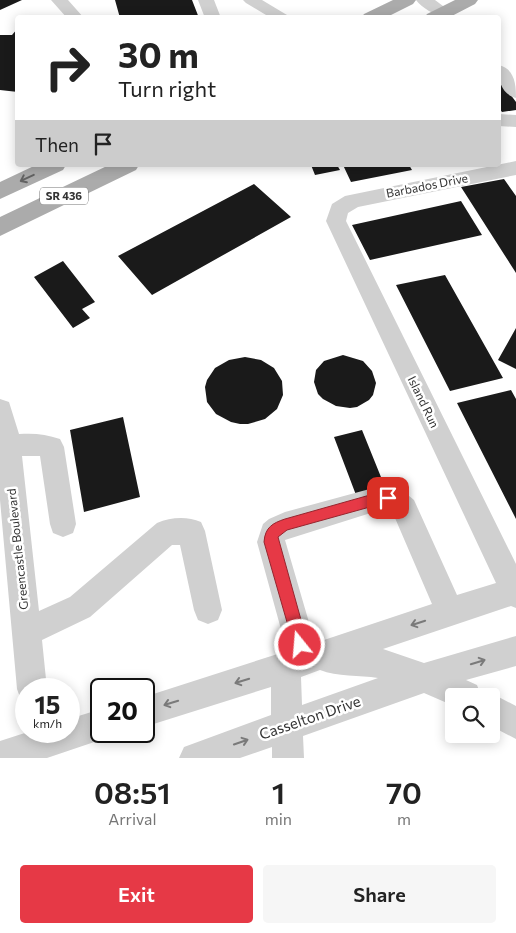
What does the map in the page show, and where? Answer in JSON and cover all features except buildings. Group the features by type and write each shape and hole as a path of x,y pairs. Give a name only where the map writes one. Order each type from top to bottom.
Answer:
{"main road":[{"path":"376,15 407,0"},
{"path":"438,15 469,0"},
{"name":"SR 436","path":"0,191 51,167"},
{"name":"SR 436","path":"0,227 124,167"}],"street":[{"path":"59,0 73,15"},
{"path":"206,0 212,15"},
{"path":"251,0 278,15"},
{"path":"424,0 438,15"},
{"path":"501,73 516,93"},
{"path":"501,120 516,121"},
{"name":"Barbados Drive","path":"339,209 352,201 516,168"},
{"name":"Island Run","path":"339,209 336,221 515,592"},
{"name":"Greencastle Boulevard","path":"0,410 6,428 31,678"},
{"path":"8,446 35,444 51,446 63,524"},
{"path":"288,758 288,726 296,664 271,542 271,534 276,529 377,499 388,498 405,509 450,612"},
{"path":"27,632 80,607 167,532 191,531 208,610"},
{"path":"155,709 515,592"},
{"name":"Casselton Drive","path":"195,758 426,677 516,651"},
{"path":"296,664 354,658 388,664 426,677 449,688"},
{"path":"500,714 516,724"},
{"path":"0,757 90,728"}],"route":[{"path":"300,645 271,542 271,534 276,529 285,525 377,499 388,498"}]}
